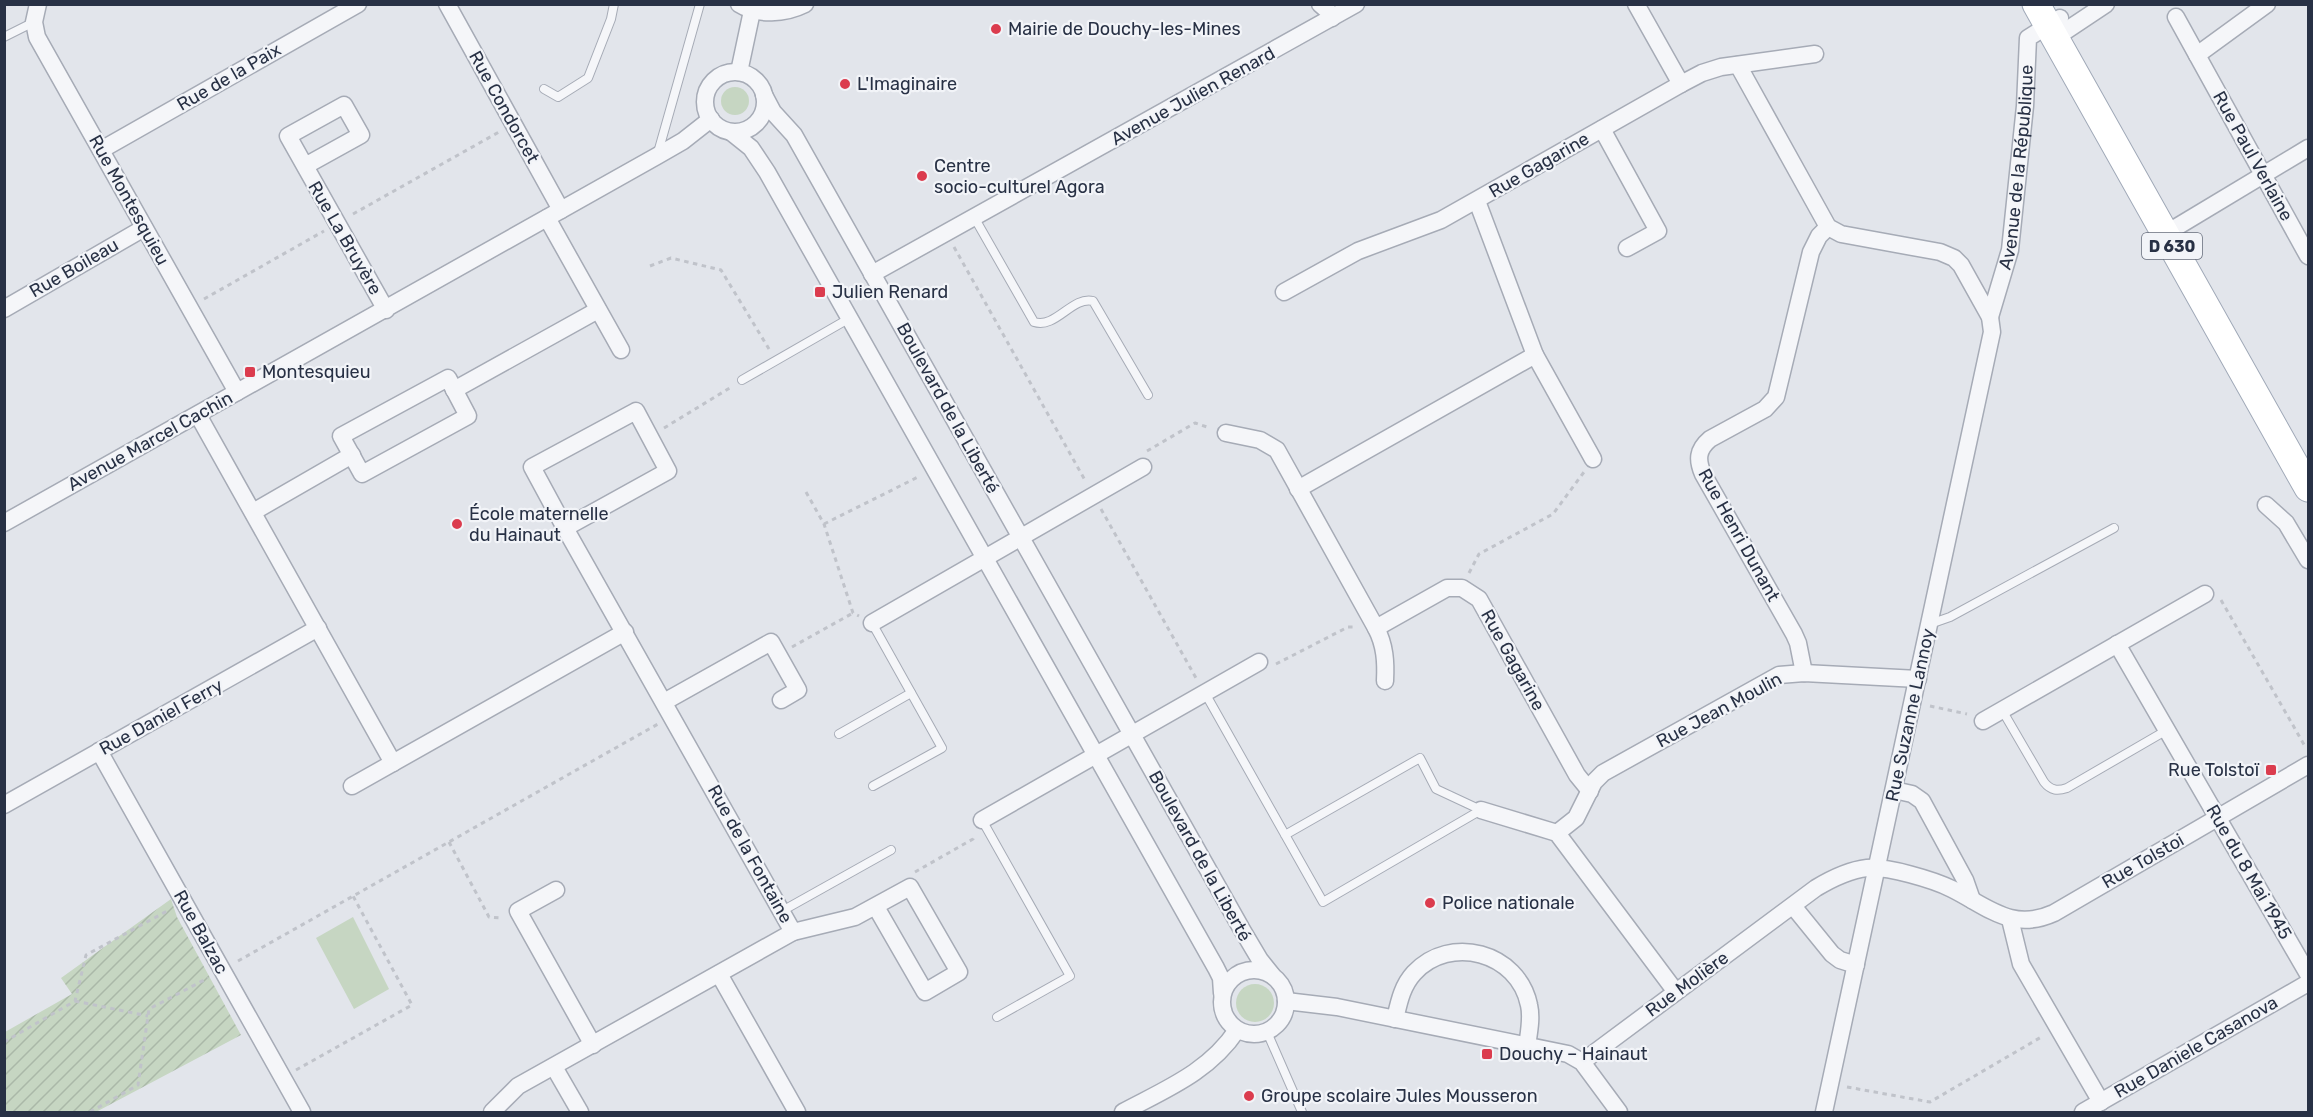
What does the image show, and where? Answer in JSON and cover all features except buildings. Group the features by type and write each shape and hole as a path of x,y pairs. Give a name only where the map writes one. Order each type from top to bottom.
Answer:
{"main road":[{"name":"D 630","path":"2053,20 2171,230 2308,488"},
{"name":"D 630","path":"2171,230 2308,459"}],"street":[{"path":"34,22 38,4"},
{"name":"Rue de la Paix","path":"101,150 358,4"},
{"name":"Rue Condorcet","path":"447,4 554,214"},
{"path":"739,72 745,8 778,11 805,4"},
{"path":"1320,4 1332,18"},
{"name":"Avenue Julien Renard","path":"872,274 1356,4"},
{"path":"1636,4 1682,84"},
{"path":"2053,20 2106,4"},
{"path":"2197,55 2267,4"},
{"name":"Rue Paul Verlaine","path":"2176,17 2308,256"},
{"name":"Avenue de la République","path":"1989,317 2010,250 2025,106 2028,38 2053,20"},
{"name":"Rue Montesquieu","path":"34,22 37,37 237,392"},
{"name":"Rue Gagarine","path":"1284,292 1358,251 1432,224 1477,201 1682,84 1711,70 1815,54"},
{"path":"1738,65 1828,227 1841,234 1940,252 1954,258 1961,265 1989,317"},
{"path":"731,132 744,130 756,124 763,112 764,95 755,80 739,72 721,76 708,89 705,102 711,119 720,128 731,132 751,148 762,163 1216,968 1221,978 1222,1012 1237,1030 1254,1035 1267,1032 1281,1019 1286,1001 1283,988 1272,975 1258,970 1244,971 1232,978 1222,993"},
{"name":"Boulevard de la Liberté","path":"764,95 773,112 794,135 1254,950 1272,975"},
{"name":"Avenue Marcel Cachin","path":"4,523 657,156 683,141 711,119"},
{"name":"Rue Gagarine","path":"1602,129 1658,231 1626,248"},
{"path":"2171,230 2308,148"},
{"name":"Rue La Bruyère","path":"305,166 386,310"},
{"name":"Rue Gagarine","path":"1477,201 1535,355 1593,459"},
{"path":"554,214 598,310 621,350"},
{"name":"Rue Henri Dunant","path":"1804,673 1798,642 1703,474 1698,457 1704,444 1765,409 1776,397 1810,252 1819,236 1828,227"},
{"name":"Rue Boileau","path":"4,309 144,228"},
{"path":"454,390 598,310"},
{"name":"Rue Suzanne Lannoy","path":"1824,1113 1992,340 1989,317"},
{"path":"1298,489 1535,355"},
{"path":"448,378 468,416 362,474 352,455 341,436 448,378"},
{"name":"Rue de la Fontaine","path":"566,528 668,471 636,411 532,467 566,528 794,932 844,921 876,907 910,887"},
{"path":"198,415 393,763"},
{"path":"1226,434 1260,440 1276,450 1376,628 1385,655 1385,681"},
{"path":"253,512 352,455"},
{"path":"872,623 1143,467"},
{"path":"2266,505 2286,523 2308,560"},
{"path":"1376,628 1440,590 1462,588"},
{"name":"Rue Gagarine","path":"1462,588 1479,599 1577,775 1590,791"},
{"path":"1983,721 2205,594"},
{"name":"Rue Daniel Ferry","path":"4,805 318,628"},
{"path":"352,786 625,632"},
{"path":"668,709 771,642 798,690 781,700"},
{"name":"Rue du 8 Mai 1945","path":"2117,644 2308,974"},
{"path":"982,820 1259,662"},
{"name":"Rue Jean Moulin","path":"1557,833 1576,818 1594,782 1603,773 1779,675 1804,673 1918,679"},
{"name":"Rue Balzac","path":"99,751 302,1113"},
{"name":"Rue Tolstoi","path":"1877,868 1928,880 1950,888 2010,919 2036,920 2054,913 2308,765"},
{"path":"1894,790 1912,794 1922,801 1965,880 1972,900"},
{"path":"1481,810 1557,833 1676,992"},
{"name":"Rue Molière","path":"1582,1062 1816,888 1835,878 1862,869 1877,868"},
{"path":"876,907 925,992 959,972 910,887"},
{"path":"556,890 518,911 593,1045"},
{"path":"1793,906 1832,954 1840,960 1856,965"},
{"path":"2010,919 2021,964 2101,1102"},
{"path":"492,1113 518,1086 794,932"},
{"path":"1395,1019 1402,991 1420,967 1446,954 1475,952 1502,963 1521,985 1530,1013 1527,1046"},
{"path":"719,974 797,1113"},
{"name":"Rue Daniele Casanova","path":"2083,1113 2308,983"},
{"path":"1286,1001 1317,1004 1568,1054 1582,1062 1619,1113"},
{"path":"1123,1113 1212,1060 1237,1030"},
{"path":"554,1067 580,1113"}],"lane":[{"path":"544,89 558,97 588,78 611,19 614,4"},
{"path":"657,156 700,4"},
{"path":"4,38 34,22"},
{"path":"974,217 1034,322 1045,323 1084,301 1094,301 1148,395"},
{"path":"742,380 850,318"},
{"path":"1930,624 1950,617 2114,528"},
{"path":"872,623 942,748 873,786"},
{"path":"839,734 911,693"},
{"path":"1204,693 1323,902 1481,810"},
{"path":"2002,710 2044,782 2055,790 2067,788 2167,730"},
{"path":"1285,835 1420,758 1436,789 1481,810"},
{"path":"982,820 1070,976 997,1017"},
{"path":"782,911 891,850"},
{"path":"1267,1032 1302,1113"}],"path":[{"path":"945,233 1204,693"},
{"path":"650,266 671,258 721,270 776,360"},
{"path":"650,437 742,380"},
{"path":"1143,467 1148,449 1195,423 1226,434"},
{"path":"1462,588 1479,554 1553,514 1593,459"},
{"path":"824,524 935,468"},
{"path":"806,492 824,524 853,612 872,623"},
{"path":"2205,594 2221,601 2308,752"},
{"path":"778,655 853,612"},
{"path":"1259,662 1269,668 1348,627 1376,628"},
{"path":"1913,703 1960,711 1983,721"},
{"path":"90,1113 138,1085 149,1009 449,842 668,709"},
{"path":"910,887 907,877 973,839 982,820"},
{"path":"449,842 489,916 523,919"},
{"path":"282,1077 412,1005 353,896"},
{"path":"75,1001 86,955 184,902"},
{"path":"4,1042 75,1001 148,1016"},
{"path":"1831,1084 1930,1102 2057,1028"}],"green space":[{"path":"735,87 745,91 749,101 745,111 735,115 725,111 721,101 725,91"},
{"path":"171,899 177,917 241,1035 96,1112 5,1112 5,1032 72,994 61,978"},
{"path":"353,917 389,989 354,1009 316,938"},
{"path":"1255,984 1269,989 1274,1003 1269,1017 1255,1022 1241,1017 1236,1003 1241,989"}],"place":[{"name":"Mairie de Douchy-les-Mines","path":"996,29"},
{"name":"L'Imaginaire","path":"845,84"},
{"name":"Centre socio-culturel Agora","path":"922,176"},
{"name":"Julien Renard","path":"820,292"},
{"name":"Montesquieu","path":"250,372"},
{"name":"École maternelle du Hainaut","path":"457,524"},
{"name":"Rue Tolstoï","path":"2271,770"},
{"name":"Police nationale","path":"1430,903"},
{"name":"Douchy – Hainaut","path":"1487,1054"},
{"name":"Groupe scolaire Jules Mousseron","path":"1249,1096"}]}
